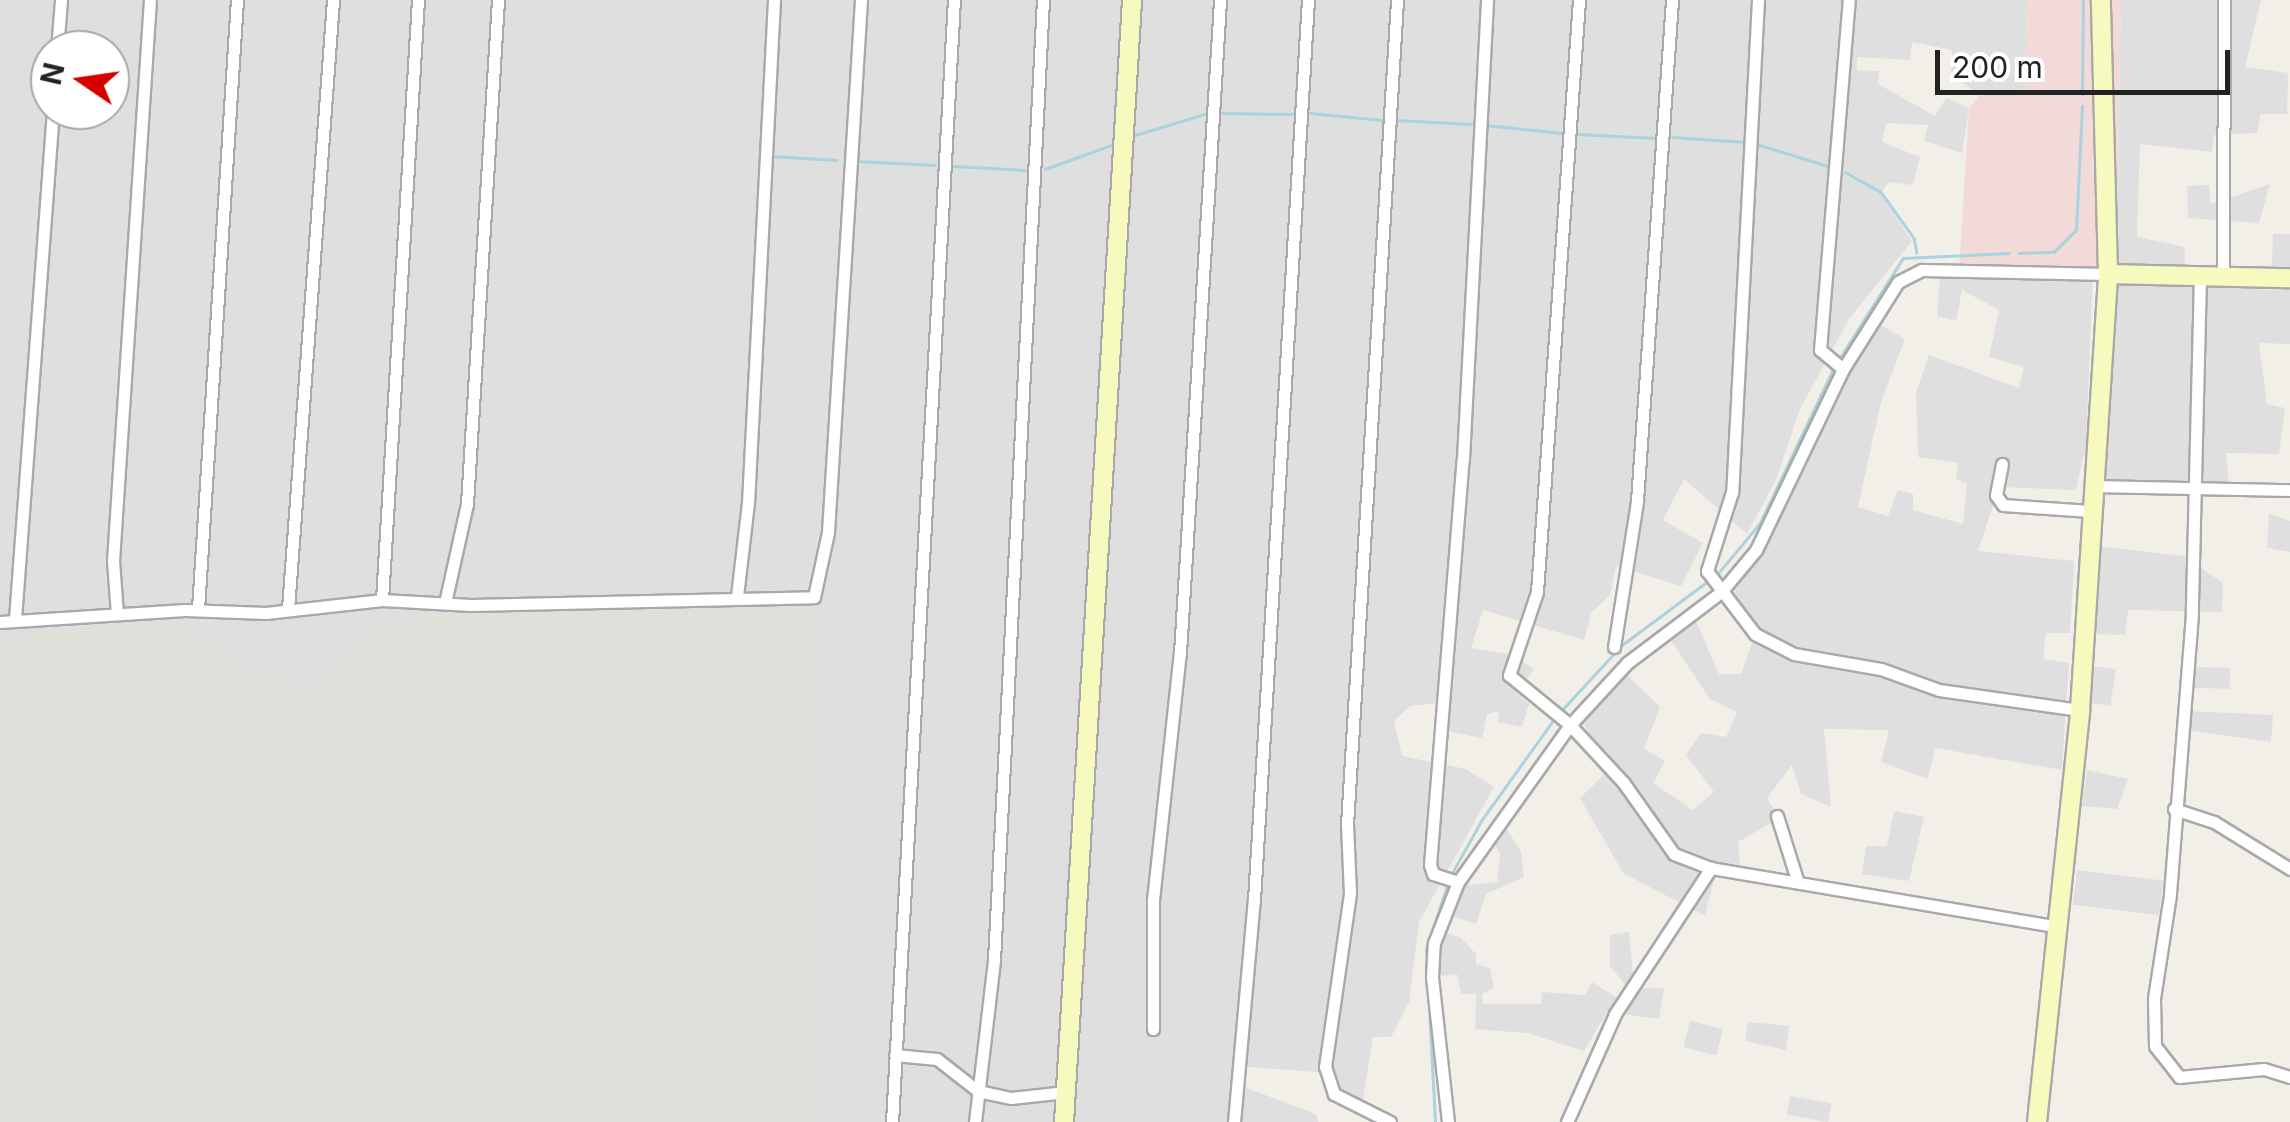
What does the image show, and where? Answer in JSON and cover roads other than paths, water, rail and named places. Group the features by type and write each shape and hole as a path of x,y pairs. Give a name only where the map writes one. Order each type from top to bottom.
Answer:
{"main road":[{"path":"1064,1122 1132,0"},
{"path":"2037,1122 2080,710 2108,274 2102,0"},
{"path":"2108,274 2290,278"}],"street":[{"path":"59,30 61,0"},
{"path":"117,614 112,561 150,0"},
{"path":"198,609 237,0"},
{"path":"288,609 332,0"},
{"path":"382,600 418,0"},
{"path":"445,603 467,504 498,0"},
{"path":"737,596 748,503 774,0"},
{"path":"0,622 198,609 288,609 382,600 445,603 814,597 822,580 861,0"},
{"path":"892,1122 954,0"},
{"path":"974,1122 994,960 1043,0"},
{"path":"1153,1030 1153,900 1180,653 1220,0"},
{"path":"1234,1122 1254,900 1308,0"},
{"path":"1390,1122 1334,1094 1325,1067 1350,893 1347,825 1397,0"},
{"path":"1458,882 1444,879 1430,866 1463,460 1487,0"},
{"path":"1579,0 1537,592 1509,675 1570,725 1623,782 1666,845 1711,868 2058,927"},
{"path":"1614,647 1639,484 1672,0"},
{"path":"1758,0 1732,492 1708,555 1715,584 1755,634 1794,654 1881,670 1938,690 2080,710"},
{"path":"1837,366 1820,350 1850,0"},
{"path":"2223,276 2224,0"},
{"path":"15,619 51,130"},
{"path":"1448,1122 1432,977 1434,943 1458,882 1570,725 1628,663 1715,584 1773,524 1837,366 1907,274 2108,274"},
{"path":"2200,276 2197,490 2174,809 2154,998 2155,1046 2179,1077 2264,1069 2290,1077"},
{"path":"2002,464 1996,494 2003,505 2090,511"},
{"path":"2092,486 2290,490"},
{"path":"2174,809 2214,822 2290,869"},
{"path":"1776,816 1797,880"},
{"path":"1567,1122 1615,1014 1711,868"},
{"path":"895,1056 938,1058 978,1091 1011,1098 1066,1092"}],"waterway":[{"path":"2082,95 2083,0"},
{"path":"2019,253 2054,252 2076,230 2082,106"},
{"path":"1220,113 1296,114"},
{"path":"1310,113 1383,120"},
{"path":"1132,136 1205,114"},
{"path":"1396,120 1471,124"},
{"path":"1486,125 1562,133"},
{"path":"1577,134 1656,138"},
{"path":"1673,137 1745,142"},
{"path":"1045,169 1114,144"},
{"path":"1757,144 1831,167"},
{"path":"770,156 837,160"},
{"path":"855,161 935,165"},
{"path":"953,166 1025,170"},
{"path":"1845,172 1881,192 1914,238 1917,253"},
{"path":"1840,358 1903,258 2009,253"},
{"path":"1715,577 1760,523 1833,369"},
{"path":"1561,711 1622,645 1708,581"},
{"path":"1451,875 1481,821 1554,719"},
{"path":"1435,1122 1426,949 1448,883"}]}
